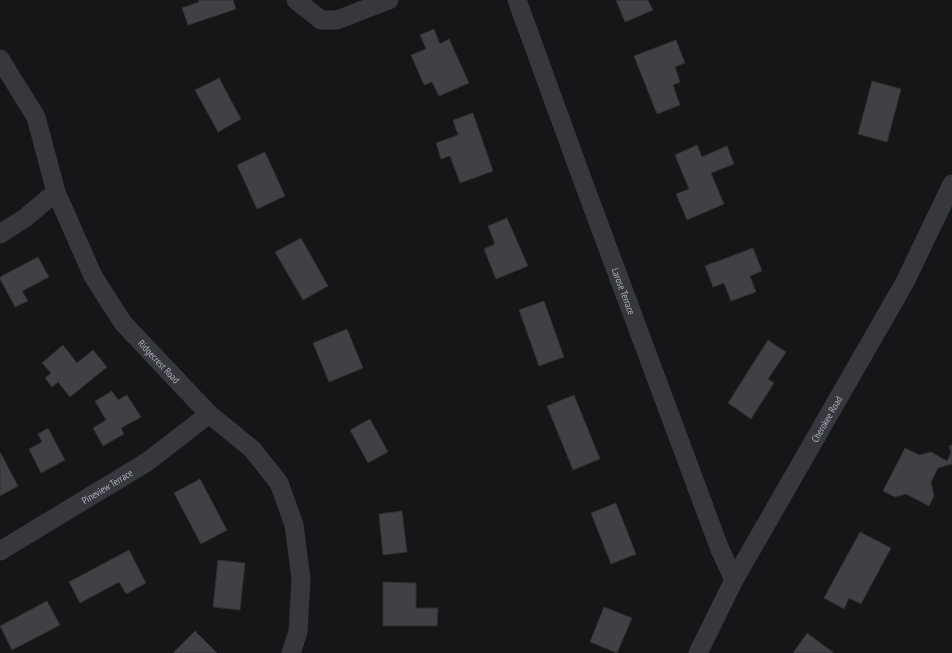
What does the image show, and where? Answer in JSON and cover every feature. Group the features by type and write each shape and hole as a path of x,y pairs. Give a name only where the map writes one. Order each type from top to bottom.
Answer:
{"street":[{"path":"296,0 321,20 337,20 389,0"},
{"name":"Larose Terrace","path":"517,0 719,547 734,580"},
{"name":"Ridgecrest Road","path":"0,59 36,117 56,192 93,276 123,323 210,414 252,449 279,483 294,525 301,579 298,632 291,653"},
{"name":"Cherokee Road","path":"698,653 734,580 905,282 952,184"},
{"path":"0,234 25,218 56,192"},
{"name":"Pineview Terrace","path":"0,551 148,462 210,414"}],"building":[{"path":"198,0 233,0 236,9 188,25 182,8 199,2"},
{"path":"616,0 648,0 653,10 625,22"},
{"path":"434,29 440,44 449,39 469,83 439,96 432,82 424,85 411,55 426,49 420,35"},
{"path":"676,40 685,63 675,67 680,82 673,85 680,105 657,114 634,56"},
{"path":"219,78 241,119 218,132 195,90"},
{"path":"872,81 901,89 887,142 858,134"},
{"path":"473,113 493,171 460,183 450,156 441,159 436,143 458,135 453,120"},
{"path":"697,145 702,157 727,146 734,164 711,173 724,204 687,220 676,194 689,189 675,155"},
{"path":"265,152 285,196 257,209 237,165"},
{"path":"507,218 528,266 496,279 484,249 495,244 488,226"},
{"path":"301,238 328,286 303,300 275,252"},
{"path":"753,248 762,271 750,276 756,292 731,301 724,283 713,287 705,266"},
{"path":"38,257 49,277 22,291 28,301 15,307 0,277"},
{"path":"544,301 564,357 539,366 519,310"},
{"path":"347,329 363,368 329,382 313,343"},
{"path":"768,340 786,352 768,379 774,383 751,419 728,403"},
{"path":"63,345 77,363 93,350 107,367 70,397 58,382 52,387 45,378 51,373 42,363"},
{"path":"112,391 118,400 127,395 141,417 121,428 124,434 103,446 93,428 106,420 95,401"},
{"path":"574,395 600,459 573,470 547,406"},
{"path":"370,419 388,452 368,463 350,430"},
{"path":"48,428 65,460 41,473 29,449 42,442 38,434"},
{"path":"952,445 952,464 938,468 931,482 934,496 929,506 906,494 895,497 883,491 905,448 919,455 931,452 947,461 951,453 949,446"},
{"path":"0,452 18,486 0,496"},
{"path":"200,479 227,530 201,544 174,493"},
{"path":"616,503 636,554 611,564 591,513"},
{"path":"402,511 407,552 383,555 379,514"},
{"path":"860,532 891,548 861,604 849,598 844,609 824,598"},
{"path":"129,550 146,583 126,594 119,582 80,603 69,582"},
{"path":"218,560 245,563 240,610 213,607"},
{"path":"383,582 416,583 416,608 438,608 437,626 383,626"},
{"path":"47,601 60,625 12,650 0,626"},
{"path":"604,607 632,618 617,653 590,642"},
{"path":"195,631 217,653 173,653"},
{"path":"807,633 834,653 793,653"}]}
